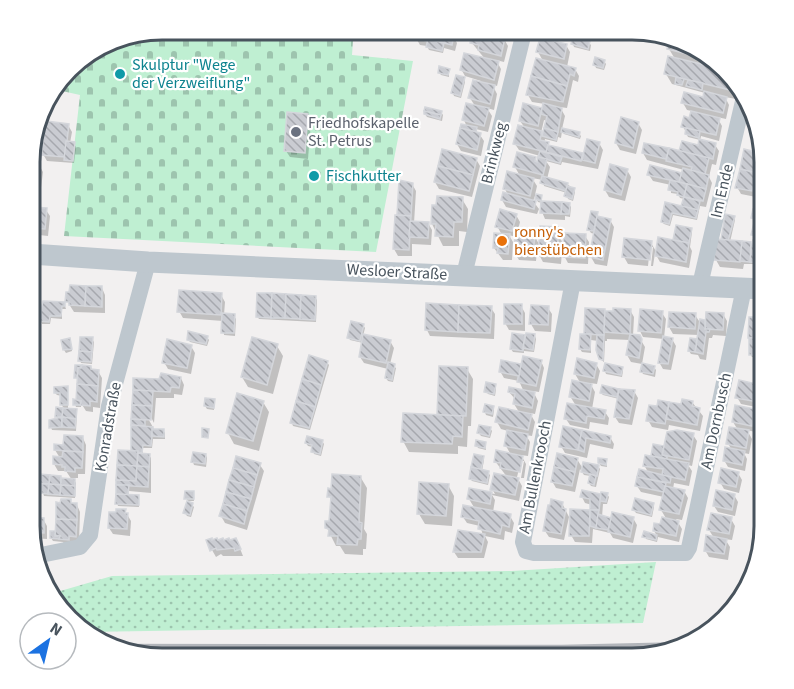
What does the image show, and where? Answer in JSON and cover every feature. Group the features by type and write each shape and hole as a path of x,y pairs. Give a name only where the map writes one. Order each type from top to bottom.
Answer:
{"street":[{"name":"Brinkweg","path":"464,275 522,41"},
{"name":"Im Ende","path":"700,285 741,110"},
{"name":"Wesloer Straße","path":"40,255 148,262 753,288"},
{"name":"Konradstraße","path":"44,554 80,547 90,535 109,406 148,262"},
{"name":"Am Bullenkrooch","path":"573,281 523,547 526,551 534,553 686,553"},
{"name":"Am Dornbusch","path":"686,553 753,291"}],"green space":[{"path":"162,40 353,41 352,55 413,61 376,252 64,236 80,95 64,91 82,71 95,61 123,47"},
{"path":"656,562 643,623 101,632 78,615 78,611 74,611 59,591 112,576 512,571"}],"building":[{"path":"428,41 444,43 442,51 426,47"},
{"path":"434,41 453,41 452,45"},
{"path":"471,41 504,41 501,56 478,50 479,45 470,43"},
{"path":"539,41 567,44 564,59 536,52"},
{"path":"572,41 590,41 588,49 571,44"},
{"path":"668,47 688,54 667,49"},
{"path":"464,53 499,61 494,80 460,70"},
{"path":"668,56 704,65 718,76 729,90 664,74"},
{"path":"595,57 605,60 603,68 593,65"},
{"path":"536,58 576,68 574,76 570,74 567,86 531,76"},
{"path":"439,66 450,69 448,75 438,73"},
{"path":"456,75 465,77 460,96 451,93"},
{"path":"531,76 567,86 563,102 526,95"},
{"path":"676,77 684,79 682,85 675,84"},
{"path":"473,80 495,85 490,104 468,98"},
{"path":"688,80 703,83 702,90 686,86"},
{"path":"704,91 727,97 723,113 681,103 684,92 703,97"},
{"path":"466,103 489,108 484,126 462,120"},
{"path":"523,103 542,108 538,126 519,121"},
{"path":"543,103 562,108 558,132 544,128 547,116 541,114"},
{"path":"425,107 442,111 441,115 424,111"},
{"path":"424,111 441,115 440,119 424,114"},
{"path":"691,111 720,118 716,135 681,127 684,116 689,118"},
{"name":"Friedhofskapelle St. Petrus","path":"287,112 308,114 305,153 284,151"},
{"path":"621,117 639,122 633,148 615,143"},
{"path":"48,121 69,124 65,157 41,155"},
{"path":"461,124 477,127 476,132 460,128"},
{"path":"518,125 542,131 540,140 549,142 546,152 513,144"},
{"path":"460,128 481,133 477,150 456,144"},
{"path":"544,128 558,132 556,140 542,136"},
{"path":"562,128 580,132 579,137 561,132"},
{"path":"686,128 700,131 699,138 685,134"},
{"path":"587,139 600,142 595,163 582,160"},
{"path":"699,139 716,143 713,159 679,151 682,141 698,145"},
{"path":"66,141 75,142 73,161 64,160"},
{"path":"644,143 669,148 666,159 642,153"},
{"path":"548,145 583,153 581,161 546,152"},
{"path":"669,148 709,158 705,174 691,170 692,167 666,161"},
{"path":"442,149 477,158 473,175 438,166"},
{"path":"744,149 753,151 753,172 740,169"},
{"path":"540,151 562,157 560,163 538,157"},
{"path":"517,152 536,157 537,162 538,157 547,159 543,175 513,167"},
{"path":"610,164 628,169 621,195 604,190"},
{"path":"650,165 682,173 679,182 647,175"},
{"path":"438,166 473,175 469,191 434,182"},
{"path":"683,168 709,175 706,189 679,182"},
{"path":"740,169 753,172 752,191 735,188"},
{"path":"507,171 534,178 530,196 503,189"},
{"path":"542,176 568,183 566,191 540,183"},
{"path":"399,180 413,183 411,216 397,215"},
{"path":"670,180 687,184 684,197 677,195 678,192 668,190"},
{"path":"687,184 706,189 703,201 684,197"},
{"path":"567,186 575,188 572,199 564,196"},
{"path":"503,192 536,201 534,209 501,200"},
{"path":"536,194 542,195 541,201 535,199"},
{"path":"437,196 463,197 462,222 454,222 453,237 435,236 436,224 431,224 432,205 436,205"},
{"path":"684,197 700,201 698,210 681,206"},
{"path":"541,201 562,202 561,214 540,213"},
{"path":"562,202 570,203 569,214 561,214"},
{"path":"665,202 698,210 696,218 672,213 669,224 661,222"},
{"path":"40,208 47,208 45,229 40,229"},
{"path":"500,209 517,214 512,231 495,227"},
{"path":"591,211 598,212 594,231 587,230"},
{"path":"725,214 735,216 728,241 721,240"},
{"path":"395,215 411,216 409,250 393,249"},
{"path":"597,216 611,219 603,260 589,257"},
{"path":"410,221 429,222 428,238 409,237"},
{"path":"676,225 692,228 689,243 673,240"},
{"path":"540,226 558,227 558,257 538,256"},
{"path":"515,232 535,234 533,255 514,254"},
{"path":"494,233 510,234 508,254 497,253 498,248 493,248"},
{"path":"564,233 586,234 585,258 562,257"},
{"path":"658,237 689,243 686,262 655,256"},
{"path":"624,238 652,241 650,260 622,257"},
{"path":"716,239 742,241 740,262 714,260"},
{"path":"753,240 753,262 750,262 751,244"},
{"path":"742,241 751,242 750,262 740,261"},
{"path":"70,285 86,286 85,306 69,305 69,302 65,302 66,292 69,292"},
{"path":"86,286 102,286 102,307 85,306"},
{"path":"179,290 222,293 221,315 177,312"},
{"path":"257,293 272,293 271,318 256,317"},
{"path":"272,293 286,294 285,318 271,318"},
{"path":"286,294 301,295 300,319 285,318"},
{"path":"301,295 316,296 315,320 300,319"},
{"path":"43,301 65,302 61,316 50,316 49,322 40,321"},
{"path":"426,303 459,305 458,332 425,330"},
{"path":"504,304 522,304 522,324 504,324"},
{"path":"459,305 492,306 490,333 458,332"},
{"path":"531,305 549,306 548,325 529,324"},
{"path":"585,308 605,309 604,335 584,334"},
{"path":"613,308 631,309 630,334 604,332 605,311 613,311"},
{"path":"640,309 663,311 661,333 638,331"},
{"path":"669,312 696,313 695,329 668,327"},
{"path":"706,312 724,313 723,330 705,329"},
{"path":"222,313 235,314 234,333 221,333"},
{"path":"749,317 753,317 753,338 748,338"},
{"path":"700,319 705,320 705,329 710,329 706,332 703,354 695,352"},
{"path":"351,321 364,324 360,341 347,338"},
{"path":"188,331 208,336 206,344 187,340"},
{"path":"512,333 525,335 523,351 510,349"},
{"path":"526,333 535,334 533,350 523,348"},
{"path":"363,334 391,340 386,363 359,357"},
{"path":"580,334 591,334 590,350 579,349"},
{"path":"630,334 640,335 642,339 639,358 626,355"},
{"path":"597,335 604,335 603,360 599,359 596,350"},
{"path":"663,336 673,338 668,364 658,363"},
{"path":"80,337 93,337 92,352 79,351"},
{"path":"252,337 278,344 267,385 241,377"},
{"path":"70,338 72,349 63,350 61,340"},
{"path":"690,338 697,339 695,352 688,351"},
{"path":"749,338 753,338 754,355 749,355"},
{"path":"167,339 192,345 187,368 162,363"},
{"path":"79,351 92,352 91,362 78,361"},
{"path":"309,355 328,361 321,385 302,379"},
{"path":"523,356 542,360 536,386 517,382"},
{"path":"577,358 597,363 594,378 574,374"},
{"path":"501,360 521,364 519,376 499,372"},
{"path":"388,362 395,364 392,380 385,378"},
{"path":"605,363 623,367 621,375 603,371"},
{"path":"642,363 655,366 653,374 640,372"},
{"path":"75,365 82,365 78,368 77,378 74,378"},
{"path":"82,365 99,370 98,386 77,384 78,368"},
{"path":"439,366 468,367 466,416 437,415"},
{"path":"161,373 181,377 179,388 171,387 170,392 133,390 133,378 159,379"},
{"path":"302,379 321,385 315,407 296,401"},
{"path":"572,380 592,384 589,401 569,397"},
{"path":"739,380 754,383 754,401 735,398"},
{"path":"486,382 496,384 494,394 484,392"},
{"path":"77,384 98,386 97,402 90,401 90,406 80,405 81,401 76,401"},
{"path":"602,385 619,389 617,397 600,393"},
{"path":"68,386 68,405 60,405 60,393 54,393 54,387"},
{"path":"509,387 535,392 532,408 513,404 515,394 508,392"},
{"path":"619,389 635,390 629,419 614,417"},
{"path":"133,390 153,391 152,406 132,405"},
{"path":"237,393 264,401 253,441 226,433"},
{"path":"205,398 215,399 214,408 204,406"},
{"path":"73,399 81,401 80,405 73,405"},
{"path":"682,399 693,401 692,406 700,408 697,425 666,419 669,402 681,404"},
{"path":"658,400 669,402 665,424 646,421 649,405 657,406"},
{"path":"296,401 315,407 309,428 290,423"},
{"path":"567,403 606,410 604,419 587,416 586,423 564,419"},
{"path":"485,404 494,406 492,414 483,412"},
{"path":"132,405 152,406 151,420 131,419"},
{"path":"735,405 754,409 752,426 732,422"},
{"path":"56,407 63,408 62,417 55,417"},
{"path":"499,407 532,414 528,430 495,422"},
{"path":"63,408 77,409 76,419 62,417"},
{"path":"403,413 463,416 462,437 453,436 452,444 401,442"},
{"path":"62,417 62,427 49,428 49,420"},
{"path":"62,417 76,419 75,428 62,427"},
{"path":"131,419 145,420 145,426 131,425"},
{"path":"131,425 153,427 151,446 143,445 142,453 131,451"},
{"path":"479,425 491,427 489,436 477,433"},
{"path":"563,426 582,430 578,450 559,447"},
{"path":"729,427 749,430 746,448 726,444"},
{"path":"202,428 209,429 208,438 202,437"},
{"path":"152,429 164,429 164,437 152,436"},
{"path":"507,430 528,434 525,450 504,446"},
{"path":"582,430 611,436 610,443 586,438 584,452 578,450"},
{"path":"677,430 694,433 689,460 662,455 667,432"},
{"path":"64,435 83,436 83,452 54,450 54,444 63,445"},
{"path":"307,436 323,440 320,454 311,452 312,445 305,443"},
{"path":"476,440 486,442 485,448 475,446"},
{"path":"653,444 664,446 662,455 667,456 667,459 651,456"},
{"path":"725,447 745,451 742,465 723,461"},
{"path":"118,450 138,451 137,466 117,465"},
{"path":"496,450 523,456 520,472 500,468 501,463 494,462"},
{"path":"63,451 83,452 82,468 75,468 75,472 65,471 62,465 53,464 53,456 62,457"},
{"path":"193,452 206,454 205,464 191,462"},
{"path":"138,453 150,454 149,467 137,466"},
{"path":"557,453 578,458 575,472 554,467"},
{"path":"474,454 484,456 481,470 471,467"},
{"path":"645,455 689,463 685,480 662,475 663,469 643,466"},
{"path":"236,456 261,463 257,475 233,468"},
{"path":"598,458 607,459 606,465 598,463"},
{"path":"583,462 599,465 597,476 581,472"},
{"path":"117,465 137,466 136,481 116,480"},
{"path":"137,466 149,467 148,487 116,485 116,480 136,481"},
{"path":"471,467 489,471 487,483 469,479"},
{"path":"554,467 575,472 572,486 551,482"},
{"path":"233,468 257,475 254,487 229,480"},
{"path":"721,468 739,472 736,487 718,483"},
{"path":"639,469 671,477 670,483 637,477"},
{"path":"494,473 519,478 515,495 490,490"},
{"path":"41,474 50,475 49,484 41,483"},
{"path":"332,474 361,476 359,522 362,523 361,539 358,539 357,545 337,544 338,536 328,536 329,529 325,528 325,521 329,521 331,497 327,497 328,488 331,489"},
{"path":"590,474 596,476 594,485 588,483"},
{"path":"50,475 61,476 61,485 49,484"},
{"path":"637,477 666,483 664,492 635,486"},
{"path":"61,478 75,479 75,486 61,485"},
{"path":"229,480 254,487 251,499 226,492"},
{"path":"419,482 449,484 446,516 417,514"},
{"path":"41,484 49,484 48,494 41,493"},
{"path":"49,484 61,485 60,495 48,494"},
{"path":"61,485 75,486 75,496 60,495"},
{"path":"116,485 129,485 128,495 116,494"},
{"path":"665,486 685,490 679,514 659,510"},
{"path":"469,488 492,492 490,504 467,499"},
{"path":"582,490 601,494 599,510 590,510 590,499 580,497"},
{"path":"716,490 735,494 732,510 713,506"},
{"path":"185,491 194,491 194,499 184,499"},
{"path":"226,492 251,499 247,511 223,504"},
{"path":"601,492 608,493 606,502 600,501"},
{"path":"116,494 139,495 139,505 115,504"},
{"path":"635,498 654,503 651,515 632,510"},
{"path":"61,499 71,499 71,503 77,503 77,520 56,519 56,502 60,503"},
{"path":"551,499 563,502 562,508 566,509 561,534 543,531"},
{"path":"187,501 193,503 190,515 183,513"},
{"path":"223,504 247,511 244,524 219,516"},
{"path":"463,505 511,514 509,527 502,525 500,534 478,529 479,521 461,517"},
{"path":"116,509 126,509 127,529 108,528 109,512 116,512"},
{"path":"570,509 590,510 589,536 569,536"},
{"path":"590,510 599,510 596,528 590,526"},
{"path":"612,512 634,517 630,537 608,532"},
{"path":"711,513 732,517 729,534 707,530"},
{"path":"598,514 611,518 608,530 596,528"},
{"path":"662,517 679,521 676,536 653,531 654,523 660,524"},
{"path":"41,518 44,518 44,533 41,533"},
{"path":"56,519 77,520 76,537 69,536 69,540 55,536"},
{"path":"458,530 485,534 481,552 453,552"},
{"path":"50,531 55,531 55,536 60,536 59,539 50,538"},
{"path":"644,531 657,535 656,540 642,537"},
{"path":"706,535 727,539 724,554 704,551"},
{"path":"212,538 212,540 229,538 230,540 236,538 241,549 235,551 234,548 217,550 216,548 210,551 206,540"}],"railway":[{"path":"139,646 562,647 659,645"}],"place":[{"name":"Skulptur \"Wege der Verzweiflung\"","path":"120,74"},
{"name":"Friedhofskapelle St. Petrus","path":"296,132"},
{"name":"Fischkutter","path":"314,176"},
{"name":"ronny's bierstübchen","path":"502,241"}]}
